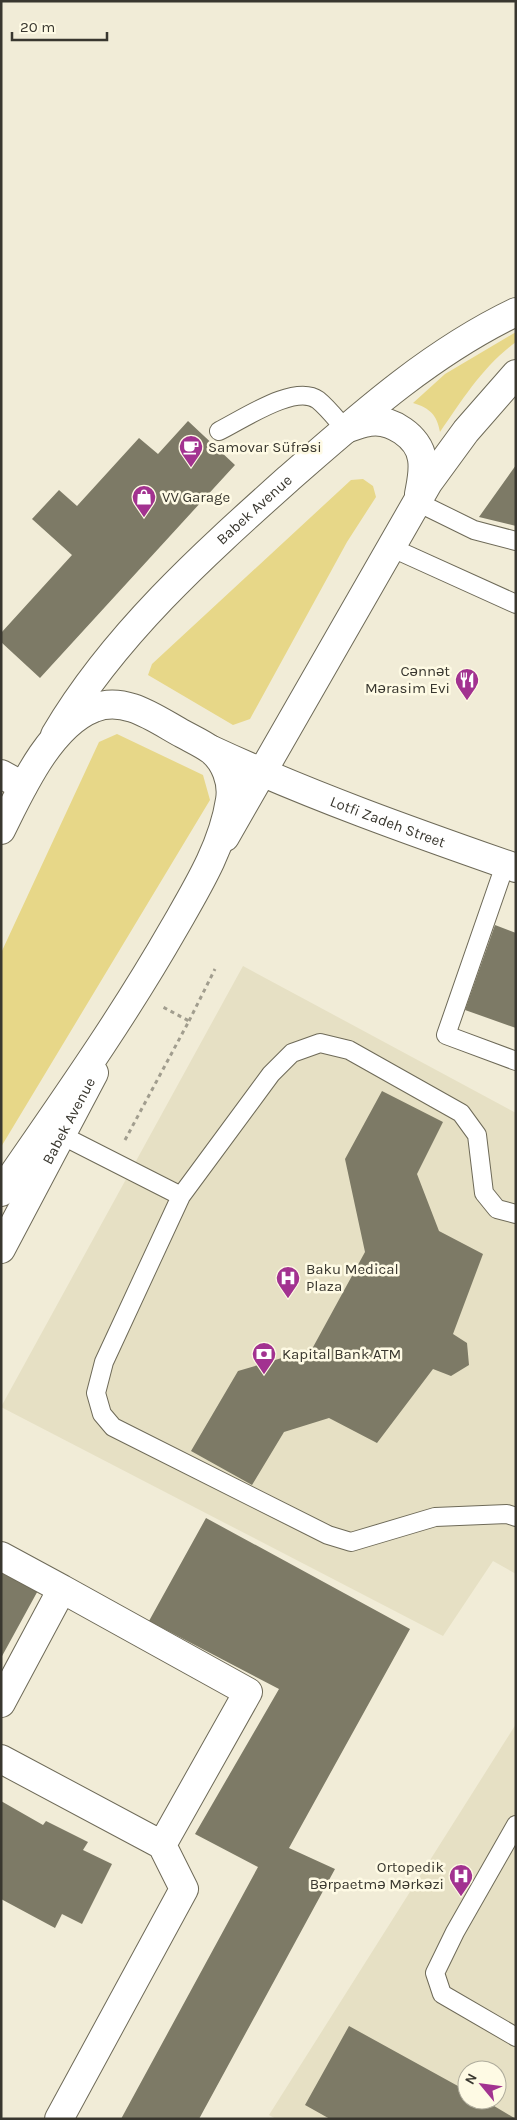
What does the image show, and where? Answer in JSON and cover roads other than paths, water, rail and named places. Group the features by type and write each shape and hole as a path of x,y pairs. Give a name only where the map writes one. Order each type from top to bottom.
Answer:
{"main road":[{"name":"Babek Avenue","path":"42,756 84,688 130,632 203,556 345,429 426,366 462,342 516,312"},
{"name":"Babek Avenue","path":"1,1249 136,994 390,547 450,452 516,374"},
{"path":"345,429 370,421 386,423 409,436 422,458 423,474 417,502"},
{"name":"Babek Avenue","path":"1,830 12,780 42,756 76,718 95,707 116,704 138,709 212,750 226,771 231,788 226,817 207,871"},
{"name":"Lotfi Zadeh Street","path":"212,750 260,773 439,843 510,866"},
{"name":"Babek Avenue","path":"1,1192 136,994"},
{"path":"1,1556 248,1692 162,1845"},
{"path":"1,1703 62,1589"},
{"path":"1,1759 162,1845 184,1889 59,2119"}],"lane":[{"path":"219,431 288,396 306,394 318,400 345,429"},
{"path":"417,502 474,530 516,541"},
{"path":"390,547 516,604"},
{"path":"510,866 446,1035 516,1061"},
{"path":"516,1214 497,1209 484,1193 477,1136 461,1113 349,1050 320,1043 292,1053 271,1074 181,1196 104,1362 96,1392 102,1414 113,1427 328,1536 351,1542 435,1517 507,1514 516,1517"},
{"path":"62,1135 181,1196"},
{"path":"516,1825 455,1932 435,1973 442,1994 516,2037"}],"place":[{"name":"Samovar Süfrəsi","path":"191,468"},
{"name":"VV Garage","path":"144,518"},
{"name":"Cənnət Mərasim Evi","path":"467,701"},
{"name":"Baku Medical Plaza","path":"288,1299"},
{"name":"Kapital Bank ATM","path":"264,1375"},
{"name":"Ortopedik Bərpaetmə Mərkəzi","path":"461,1897"}]}
